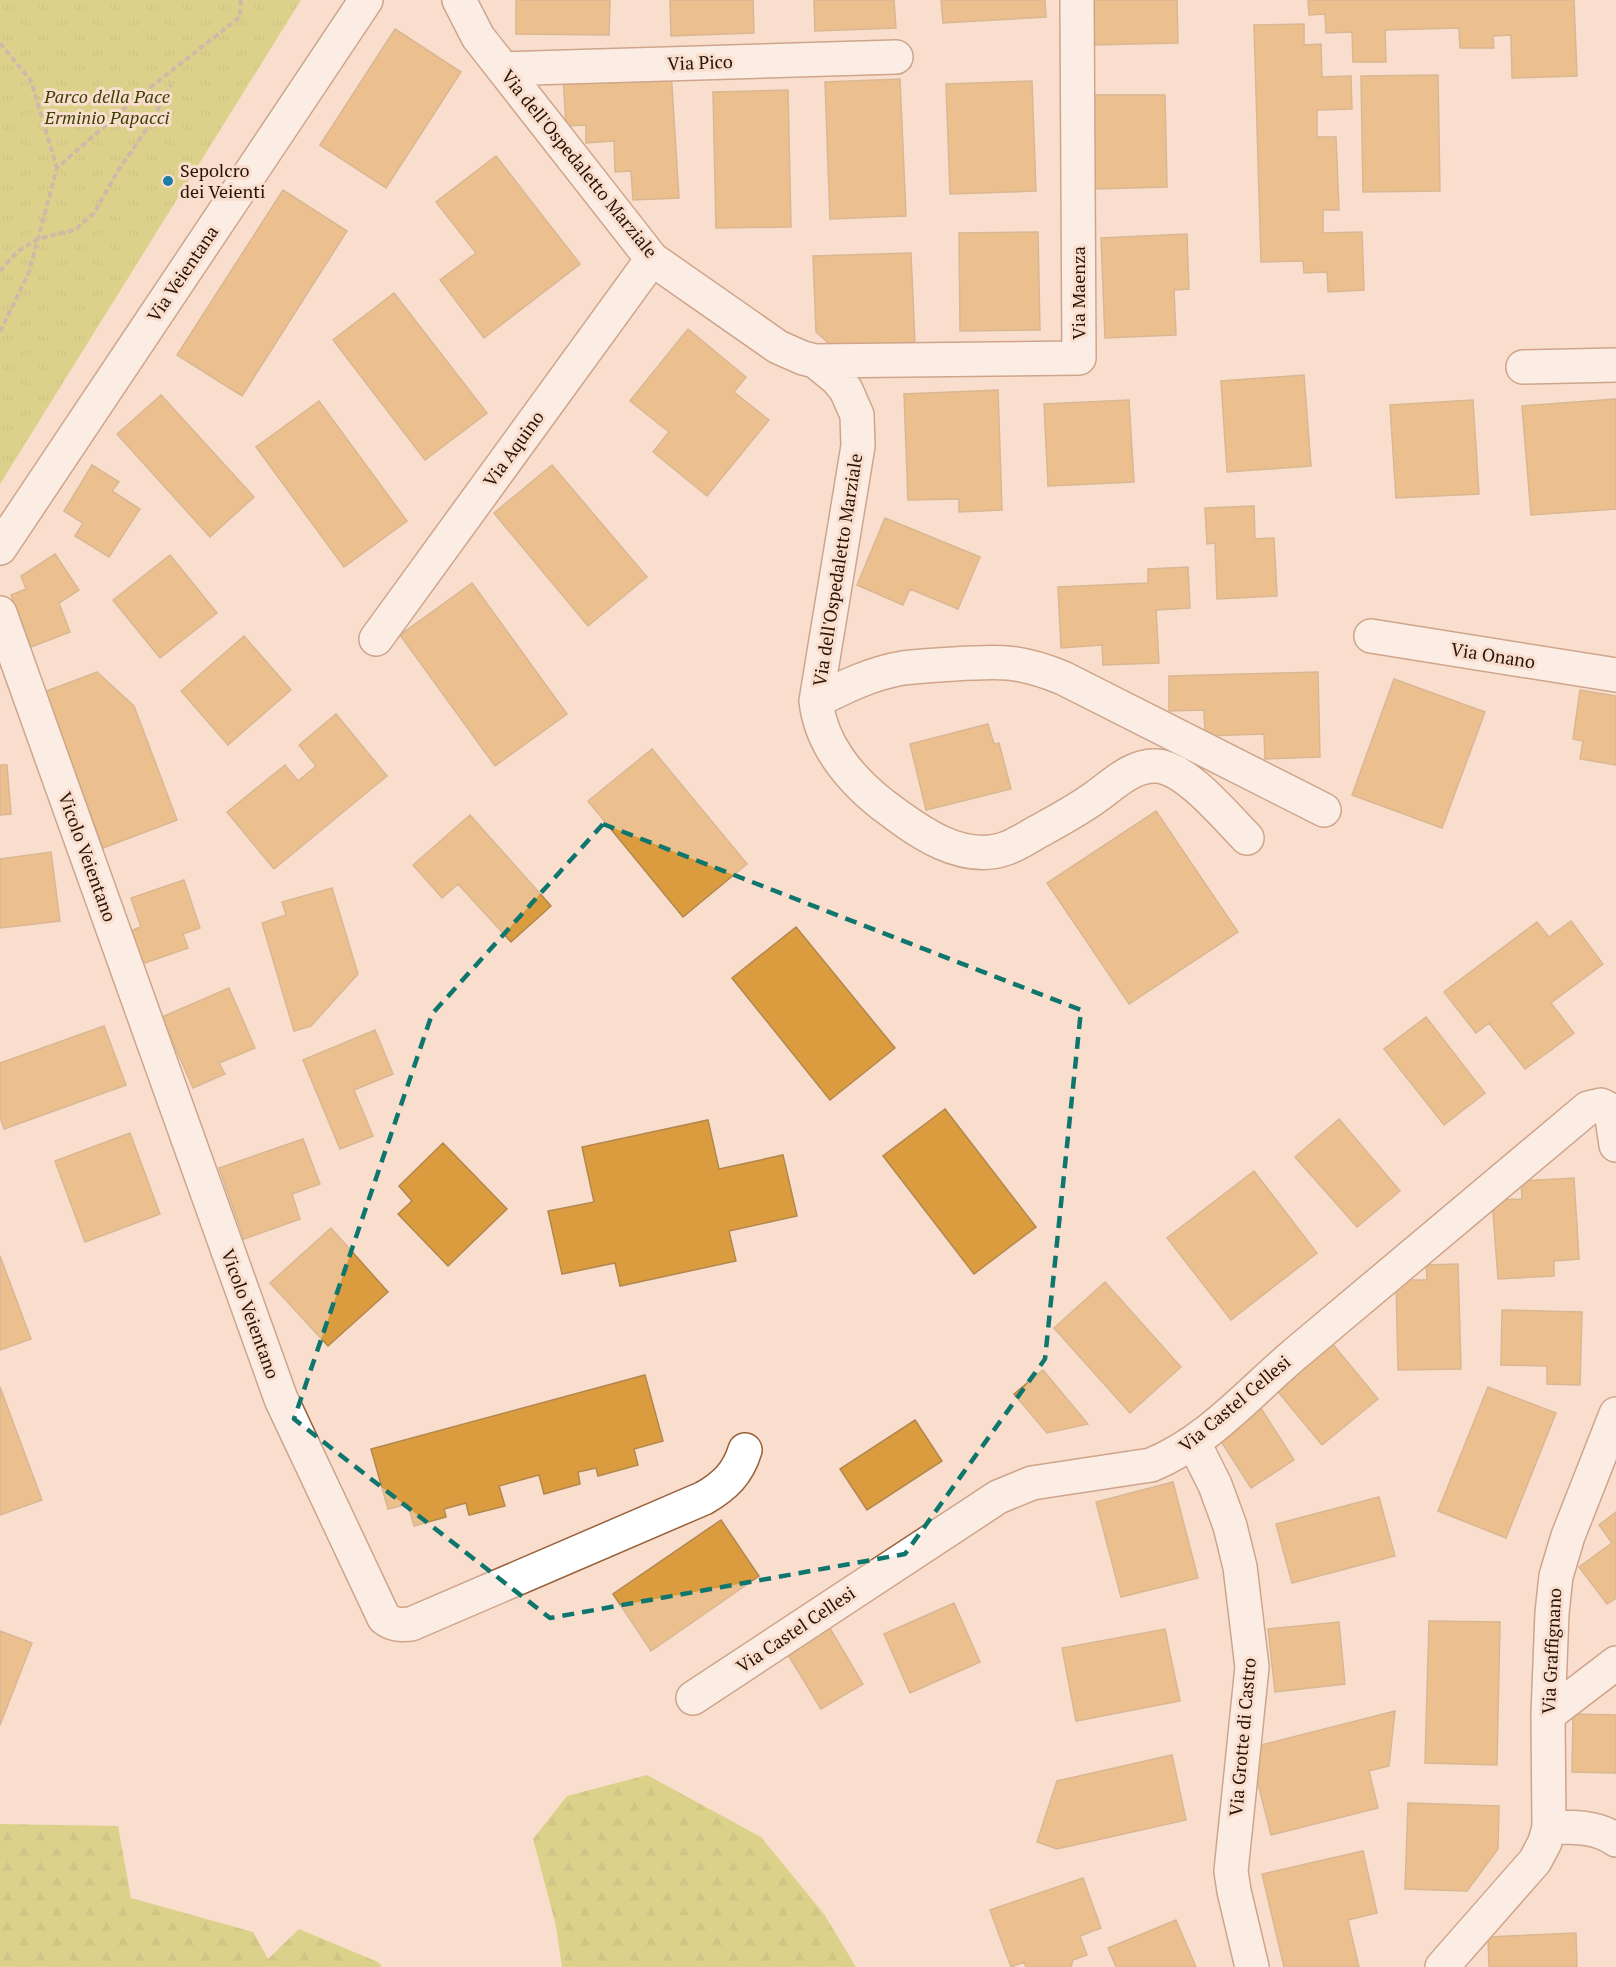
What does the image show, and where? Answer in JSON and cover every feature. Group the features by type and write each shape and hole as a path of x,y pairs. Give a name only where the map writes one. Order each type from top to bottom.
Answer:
{"street":[{"name":"Via Veientana","path":"0,548 366,0"},
{"name":"Via dell'Ospedaletto Marziale","path":"459,0 478,37 652,259 778,347 815,361 827,369 846,390 857,415 859,429 856,462 816,701 827,741 855,780 928,836 956,848 980,852 1006,849 1077,811 1132,771 1144,767 1169,767 1180,773 1247,838"},
{"name":"Via Maenza","path":"815,361 1079,358 1077,0"},
{"name":"Via Pico","path":"503,69 897,57"},
{"name":"Via Aquino","path":"376,639 652,259"},
{"path":"1523,367 1616,365"},
{"name":"Vicolo Veientano","path":"0,613 281,1399 384,1618 391,1623 411,1624 704,1498 732,1478 745,1450"},
{"name":"Via Onano","path":"1371,636 1616,675"},
{"name":"Via dell'Ospedaletto Marziale","path":"816,701 865,679 903,668 1000,661 1017,663 1063,678 1324,810"},
{"name":"Via Castel Cellesi","path":"693,1698 998,1497 1032,1484 1151,1465 1194,1443 1300,1350 1588,1108 1600,1106 1607,1108 1612,1118 1616,1145"},
{"name":"Via Graffignano","path":"1549,1827 1548,1715 1552,1613 1556,1576 1568,1536 1616,1414"},
{"name":"Via Grotte di Castro","path":"1194,1443 1215,1485 1230,1526 1240,1567 1247,1618 1252,1666 1231,1871 1251,1967"},
{"path":"1548,1715 1616,1664"},
{"path":"1442,1967 1535,1861 1545,1842 1549,1827 1590,1829 1607,1834 1616,1840"}],"path":[{"path":"57,168 133,101 240,17 241,0"},
{"path":"0,43 31,81 57,168 29,272 0,332"},
{"path":"0,271 18,251 38,239 75,230 94,213 118,171 150,124 171,85"}],"highlighted area":[{"path":"603,824 1081,1010 1045,1359 905,1554 550,1618 294,1419 432,1014"}],"green space":[{"name":"Parco della Pace Erminio Papacci","path":"0,0 301,0 0,484"},
{"path":"647,1775 761,1837 824,1914 856,1967 562,1967 556,1926 533,1839 567,1796"},
{"path":"0,1824 118,1826 131,1898 253,1932 268,1959 299,1929 378,1962 382,1967 0,1967"}],"building":[{"path":"516,0 610,0 609,35 516,34"},
{"path":"670,0 753,0 754,33 671,36"},
{"path":"814,0 894,0 896,28 815,31"},
{"path":"941,0 1045,0 1046,17 943,23"},
{"path":"1091,0 1177,0 1178,43 1092,45"},
{"path":"1308,0 1574,0 1577,76 1512,78 1511,35 1493,36 1494,48 1460,48 1459,28 1385,30 1386,62 1353,62 1352,32 1326,33 1325,14 1309,15"},
{"path":"1304,24 1304,45 1321,44 1322,77 1351,76 1352,109 1317,110 1317,137 1336,137 1339,210 1323,210 1323,233 1362,232 1364,290 1328,292 1327,272 1304,273 1303,261 1261,262 1254,25"},
{"path":"395,29 461,72 386,188 320,145"},
{"path":"671,70 679,198 633,200 631,171 615,172 614,141 586,143 586,125 566,126 563,76"},
{"path":"1438,75 1440,191 1363,192 1361,76"},
{"path":"900,79 906,216 830,219 825,82"},
{"path":"1032,81 1036,191 950,194 946,84"},
{"path":"788,90 791,227 716,228 713,92"},
{"path":"1094,95 1165,95 1167,187 1095,189"},
{"path":"496,156 580,264 484,338 440,280 476,253 436,202"},
{"path":"283,190 347,231 242,396 177,355"},
{"path":"1038,232 1040,330 960,331 959,233"},
{"path":"1187,234 1189,289 1174,290 1176,335 1105,338 1101,238"},
{"path":"911,253 915,344 833,347 816,332 813,256"},
{"path":"394,293 487,413 425,460 333,340"},
{"path":"688,329 746,377 734,392 769,420 707,496 653,452 669,432 630,401"},
{"path":"1304,375 1311,466 1227,472 1221,381"},
{"path":"998,390 1002,510 959,512 959,499 908,500 904,394"},
{"path":"161,395 254,497 210,537 117,434"},
{"path":"1616,399 1616,509 1531,515 1522,406"},
{"path":"1129,400 1134,482 1048,486 1044,404"},
{"path":"1473,400 1479,494 1396,498 1390,405"},
{"path":"319,401 407,521 344,567 256,447"},
{"path":"92,465 119,482 112,491 140,509 109,557 75,536 83,523 64,511"},
{"path":"552,465 647,577 588,626 494,513"},
{"path":"1254,506 1255,539 1274,538 1277,596 1217,599 1215,543 1207,544 1205,508"},
{"path":"885,518 980,557 958,609 910,589 903,605 857,585"},
{"path":"55,554 79,590 59,603 70,632 31,647 11,595 26,589 21,576"},
{"path":"170,555 217,613 160,658 113,600"},
{"path":"1188,567 1190,608 1156,610 1159,663 1103,665 1102,645 1061,648 1058,587 1148,583 1148,569"},
{"path":"472,583 567,714 495,766 400,635"},
{"path":"244,636 291,690 228,745 181,691"},
{"path":"97,672 134,706 177,820 103,848 44,692"},
{"path":"1318,672 1320,757 1265,759 1264,734 1205,736 1204,710 1169,711 1169,676"},
{"path":"1394,679 1485,712 1442,828 1352,795"},
{"path":"1580,690 1616,696 1616,765 1580,759 1583,741 1573,739"},
{"path":"336,714 387,776 274,869 227,812 285,765 298,781 316,766 299,745"},
{"path":"988,724 994,744 999,743 1011,789 926,810 910,744"},
{"path":"652,749 747,864 683,917 588,801"},
{"path":"0,765 7,765 11,814 0,815"},
{"path":"1156,811 1238,932 1129,1004 1047,883"},
{"path":"470,815 551,906 511,942 458,884 442,898 413,865"},
{"path":"51,852 60,921 0,928 0,859"},
{"path":"184,880 200,928 183,934 188,948 139,965 127,932 141,927 131,898"},
{"path":"332,888 358,974 311,1026 294,1031 262,923 286,915 282,902"},
{"path":"1571,921 1603,964 1551,1003 1574,1033 1525,1069 1489,1023 1476,1033 1444,992 1537,922 1549,937"},
{"path":"796,927 895,1048 830,1100 732,978"},
{"path":"229,988 255,1048 219,1063 225,1074 193,1088 162,1017"},
{"path":"1426,1017 1485,1093 1444,1125 1384,1049"},
{"path":"104,1026 126,1085 4,1129 0,1117 0,1063"},
{"path":"375,1030 393,1074 354,1090 373,1136 340,1149 303,1060"},
{"path":"945,1109 1036,1227 974,1274 883,1156"},
{"path":"1339,1119 1400,1191 1357,1227 1295,1157"},
{"path":"708,1120 719,1169 783,1155 797,1216 729,1231 736,1261 620,1286 615,1263 562,1274 548,1211 594,1202 582,1147"},
{"path":"130,1133 160,1214 85,1242 55,1161"},
{"path":"303,1139 320,1184 292,1194 300,1219 244,1239 219,1168"},
{"path":"443,1143 507,1209 448,1266 398,1214 412,1201 399,1186"},
{"path":"1254,1171 1317,1253 1231,1320 1167,1238"},
{"path":"1574,1178 1579,1259 1554,1261 1554,1276 1498,1279 1492,1200 1522,1199 1521,1181"},
{"path":"331,1228 388,1292 328,1346 270,1283"},
{"path":"0,1256 31,1339 0,1350"},
{"path":"1458,1264 1461,1369 1398,1370 1396,1280 1427,1280 1426,1265"},
{"path":"1105,1282 1181,1367 1130,1413 1054,1328"},
{"path":"1502,1310 1582,1312 1580,1385 1547,1384 1547,1366 1501,1365"},
{"path":"1331,1342 1378,1399 1322,1445 1275,1388"},
{"path":"1043,1370 1088,1424 1047,1433 1014,1394"},
{"path":"645,1375 663,1441 634,1449 638,1465 598,1476 596,1468 578,1472 580,1484 544,1494 539,1475 499,1486 505,1506 469,1515 466,1503 444,1509 446,1517 414,1526 408,1504 388,1509 371,1449"},
{"path":"0,1387 42,1500 0,1515"},
{"path":"1488,1387 1556,1413 1506,1538 1438,1511"},
{"path":"1259,1405 1294,1460 1251,1488 1215,1432"},
{"path":"915,1420 942,1461 867,1510 840,1469"},
{"path":"1173,1482 1198,1578 1121,1597 1096,1502"},
{"path":"1379,1497 1395,1556 1292,1583 1276,1524"},
{"path":"1616,1512 1616,1598 1607,1604 1579,1567 1612,1543 1599,1525"},
{"path":"721,1520 759,1576 651,1651 613,1594"},
{"path":"954,1603 980,1662 910,1693 884,1634"},
{"path":"1429,1621 1500,1622 1497,1765 1425,1763"},
{"path":"1339,1622 1345,1684 1275,1692 1268,1629"},
{"path":"828,1625 863,1684 821,1709 785,1650"},
{"path":"1165,1629 1180,1701 1076,1721 1062,1648"},
{"path":"0,1631 32,1643 0,1725"},
{"path":"1395,1711 1389,1766 1369,1771 1378,1808 1271,1835 1249,1748"},
{"path":"1573,1714 1616,1715 1616,1773 1572,1772"},
{"path":"1172,1755 1186,1820 1057,1849 1037,1842 1057,1781"},
{"path":"1408,1803 1499,1806 1498,1849 1467,1891 1405,1889"},
{"path":"1363,1851 1377,1913 1348,1920 1359,1967 1284,1967 1262,1874"},
{"path":"1083,1878 1101,1928 1080,1936 1087,1955 1073,1960 1071,1967 1026,1967 1024,1962 1011,1967 990,1910"},
{"path":"1176,1920 1196,1967 1116,1967 1108,1948"},
{"path":"1576,1933 1577,1967 1489,1967 1488,1937"}],"place":[{"name":"Sepolcro dei Veienti","path":"168,181"}]}
